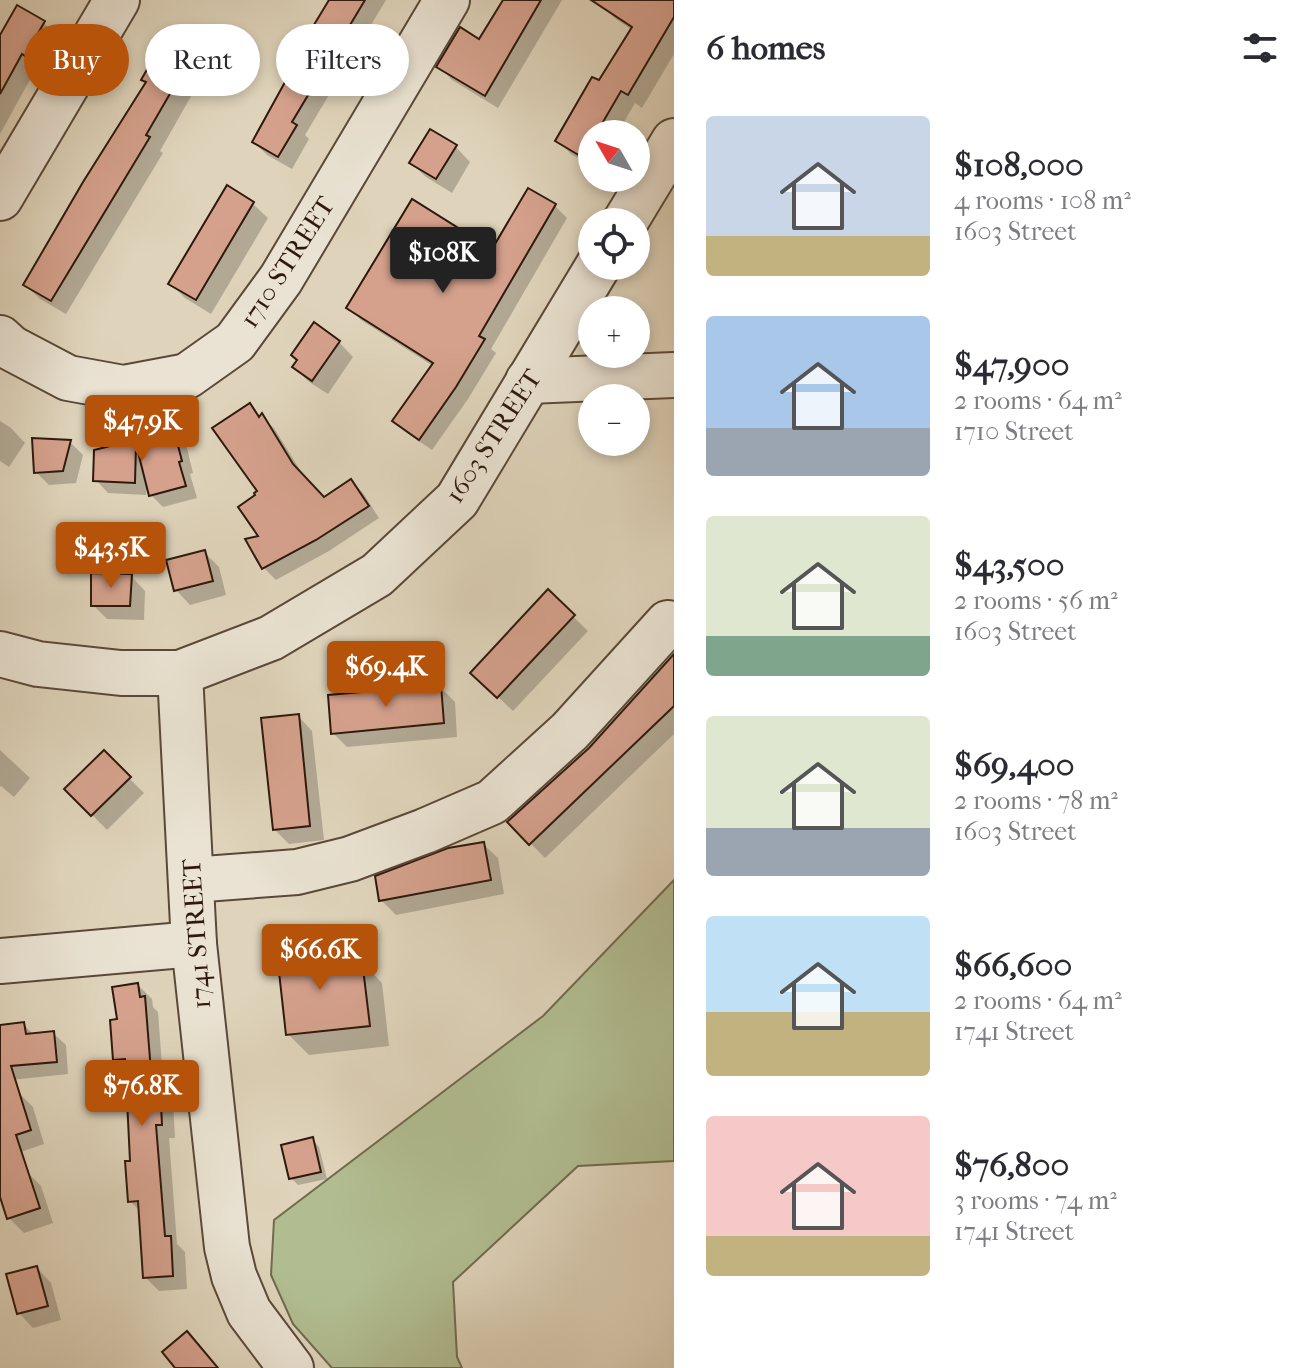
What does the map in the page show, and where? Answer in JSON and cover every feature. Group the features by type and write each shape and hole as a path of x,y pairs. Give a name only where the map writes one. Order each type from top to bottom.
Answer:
{"street":[{"path":"0,198 117,0"},
{"name":"1710 STREET","path":"0,338 11,348 68,378 123,388 187,376 235,342 281,279 447,0"},
{"path":"633,208 674,141"},
{"name":"1603 STREET","path":"0,654 38,664 121,673 180,673 271,638 377,575 457,500 589,280"},
{"path":"528,381 674,375"},
{"path":"191,880 297,872 350,859 492,802 570,731 668,623"},
{"name":"1741 STREET","path":"180,673 194,944 227,1247 234,1276 249,1312 291,1368"},
{"path":"0,961 194,944"}],"green space":[{"path":"674,880 674,1161 578,1166 453,1282 457,1357 462,1368 332,1368 293,1324 271,1275 274,1220 543,1016"}],"building":[{"path":"329,0 365,0 351,24 314,24"},
{"path":"503,0 541,0 485,96 436,67 460,27 479,39"},
{"path":"591,0 674,0 674,17 628,95 621,91 604,120 578,120 578,155 555,141 592,77 599,80 632,27"},
{"path":"17,5 45,21 43,24 24,24 24,55 22,54 0,94 0,35"},
{"path":"145,84 145,96 169,96 146,135 150,137 51,301 23,285"},
{"path":"277,96 308,96 292,122 297,125 278,157 252,142"},
{"path":"430,129 457,145 436,179 409,163"},
{"path":"227,185 254,202 196,300 168,284"},
{"path":"528,188 556,204 479,336 485,339 419,440 392,421 433,363 346,308 412,199 492,249"},
{"path":"314,322 340,341 312,381 292,367 297,360 291,355"},
{"path":"250,403 259,417 262,413 293,464 324,497 351,479 369,506 316,540 262,569 245,539 258,536 238,507 257,491 212,428"},
{"path":"174,430 186,486 149,496 136,444 135,483 93,481 94,450"},
{"path":"32,438 71,440 63,471 34,473"},
{"path":"205,550 213,581 174,591 166,560"},
{"path":"91,573 132,574 130,606 91,606"},
{"path":"548,589 575,615 497,698 470,673"},
{"path":"674,654 674,706 529,845 507,822 589,748"},
{"path":"441,685 444,723 331,734 328,695"},
{"path":"299,714 310,826 273,830 261,718"},
{"path":"104,750 131,777 91,816 64,789"},
{"path":"484,842 491,880 379,901 375,876 448,848"},
{"path":"314,942 316,965 362,960 370,1026 286,1035 276,945"},
{"path":"138,983 140,997 145,996 152,1084 160,1084 162,1125 156,1125 165,1236 171,1236 173,1276 143,1278 138,1201 128,1202 125,1161 130,1161 125,1059 113,1060 110,1020 117,1019 112,987"},
{"path":"24,1022 26,1034 54,1031 57,1062 11,1066 31,1130 16,1135 40,1208 7,1219 0,1197 0,1025"},
{"path":"313,1137 321,1172 289,1179 281,1145"},
{"path":"37,1266 48,1306 17,1314 6,1274"},
{"path":"187,1331 218,1368 175,1368 162,1352"}]}
